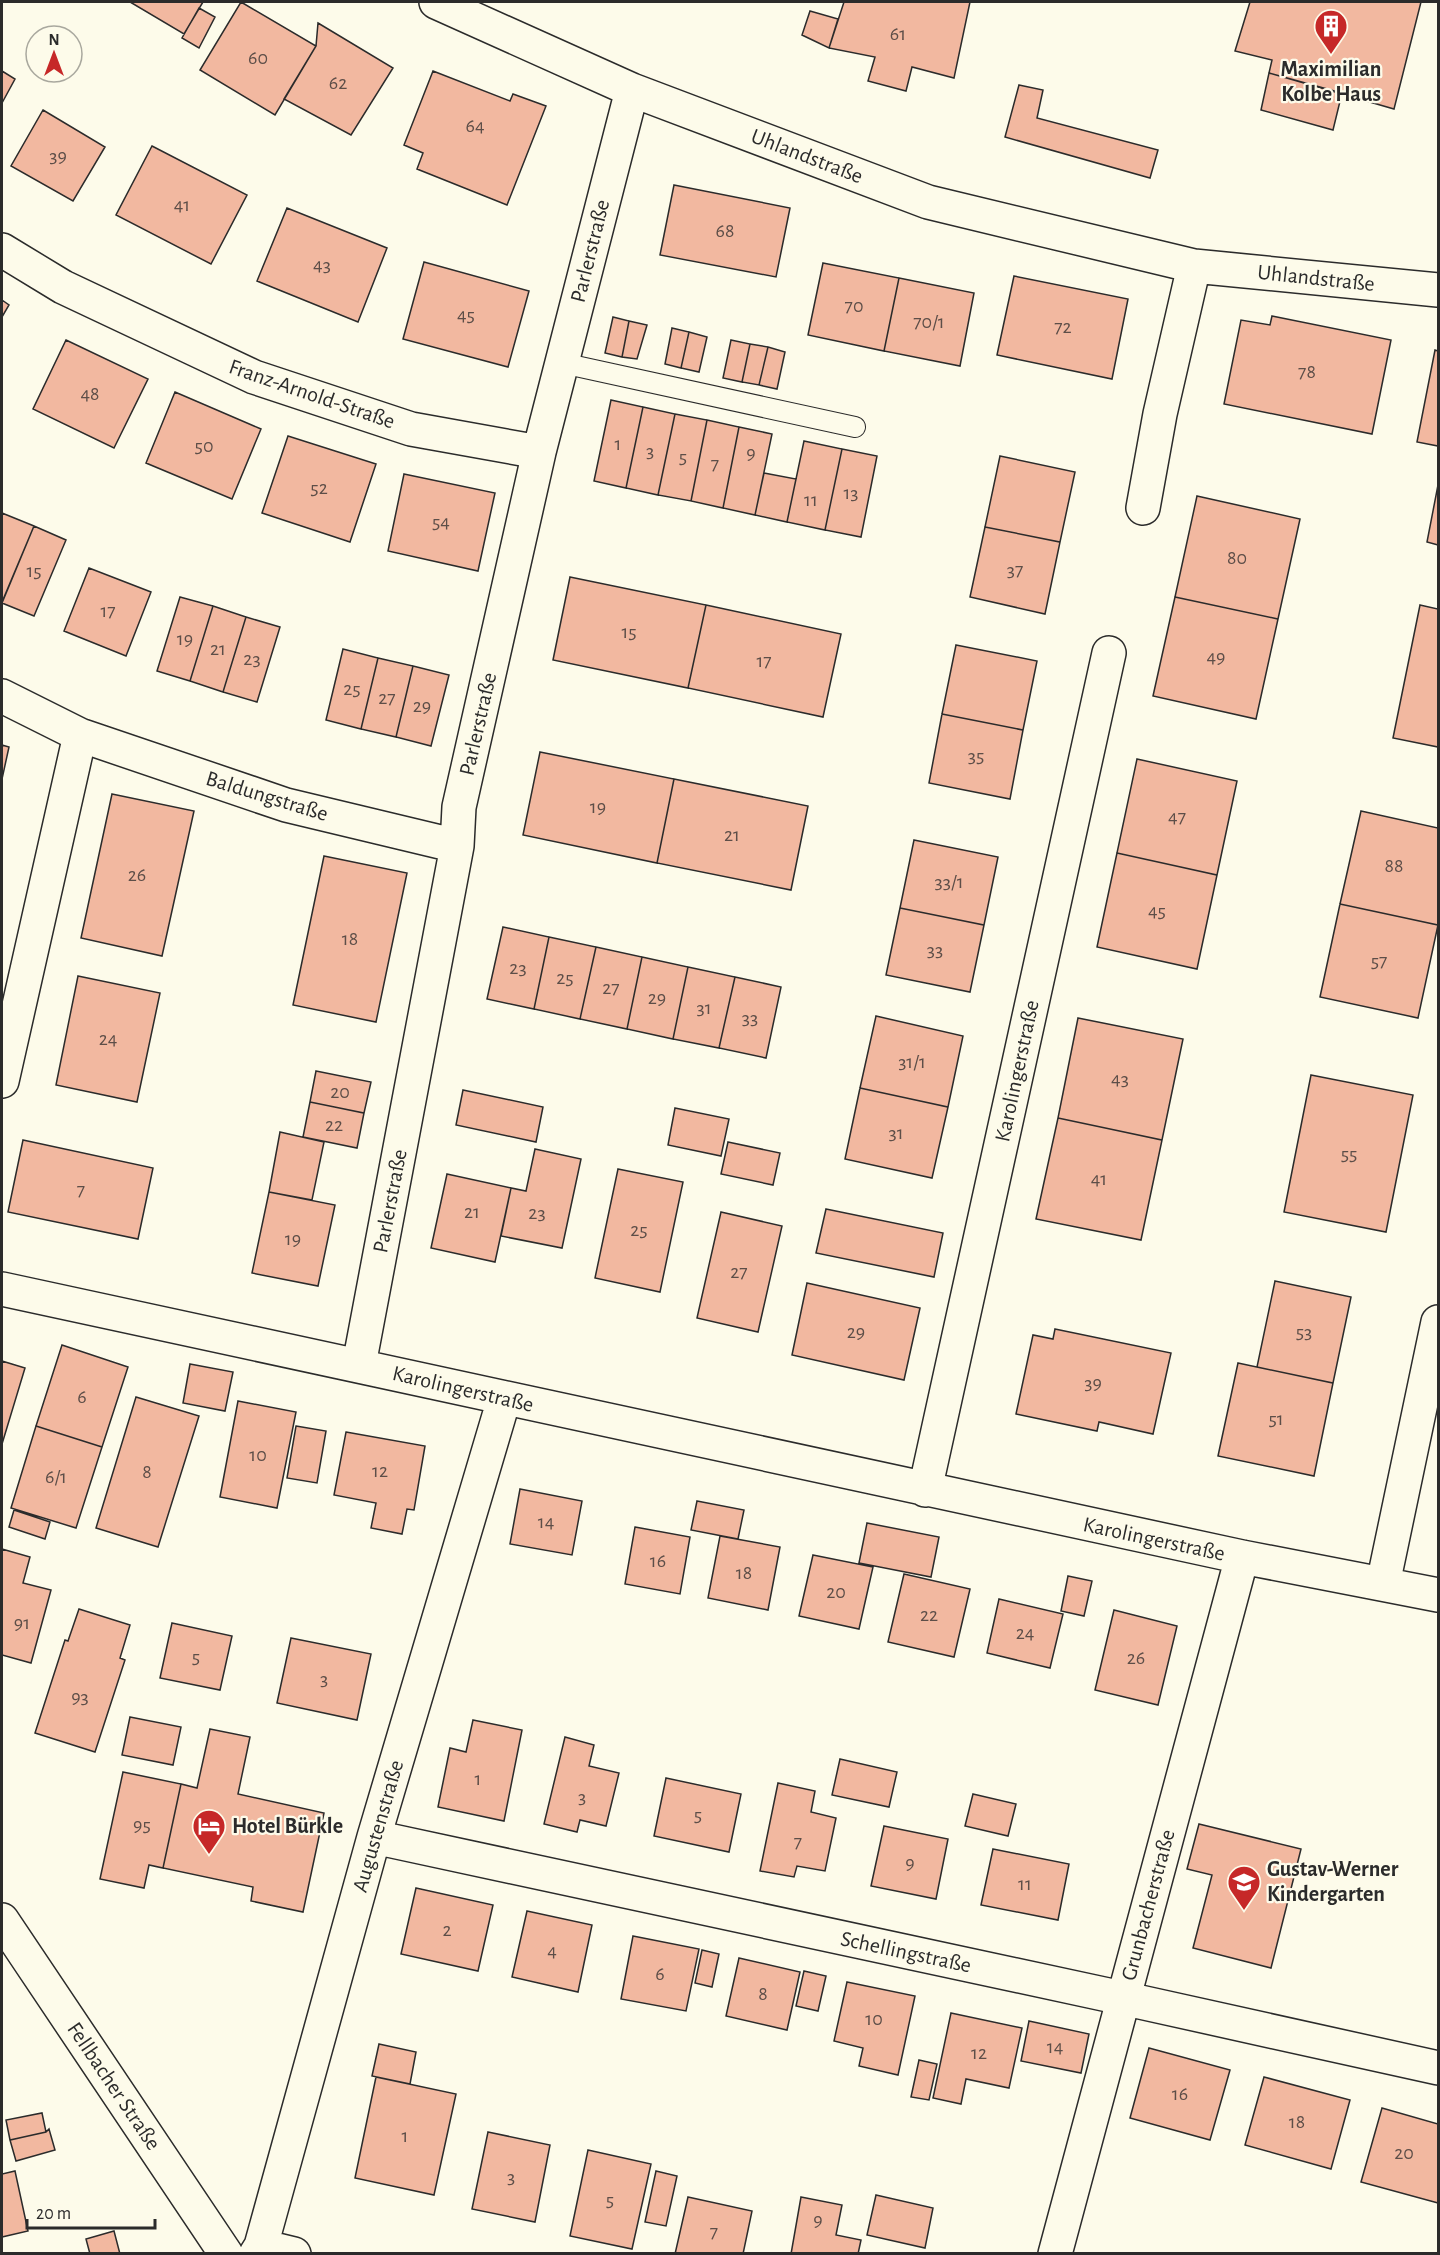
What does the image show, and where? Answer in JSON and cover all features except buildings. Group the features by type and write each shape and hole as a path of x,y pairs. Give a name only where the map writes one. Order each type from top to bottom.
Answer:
{"street":[{"name":"Uhlandstraße","path":"436,2 632,90 928,202 1194,266 1438,290"},
{"name":"Parlerstraße","path":"359,1365 458,846 459,807 539,452 632,90"},
{"name":"Franz-Arnold-Straße","path":"2,250 63,287 254,377 411,429 539,452"},
{"path":"1143,508 1160,414 1194,266"},
{"name":"Karolingerstraße","path":"925,1490 1109,653"},
{"name":"Baldungstraße","path":"2,696 80,735 286,805 458,846"},
{"path":"2,1081 80,735"},
{"name":"Karolingerstraße","path":"2,1289 925,1490 1242,1557 1438,1595"},
{"path":"1383,1584 1438,1322"},
{"name":"Augustenstraße","path":"259,2250 374,1837 504,1399"},
{"name":"Grunbacherstraße","path":"1055,2253 1242,1557"},
{"name":"Schellingstraße","path":"374,1837 1438,2068"},
{"name":"Fellbacher Straße","path":"2,1922 226,2253"},
{"path":"259,2250 294,2253"}],"lane":[{"path":"562,363 855,427"}],"place":[{"name":"Maximilian Kolbe Haus","path":"1331,55"},
{"name":"Hotel Bürkle","path":"209,1855"},
{"name":"Gustav-Werner Kindergarten","path":"1244,1911"}]}
